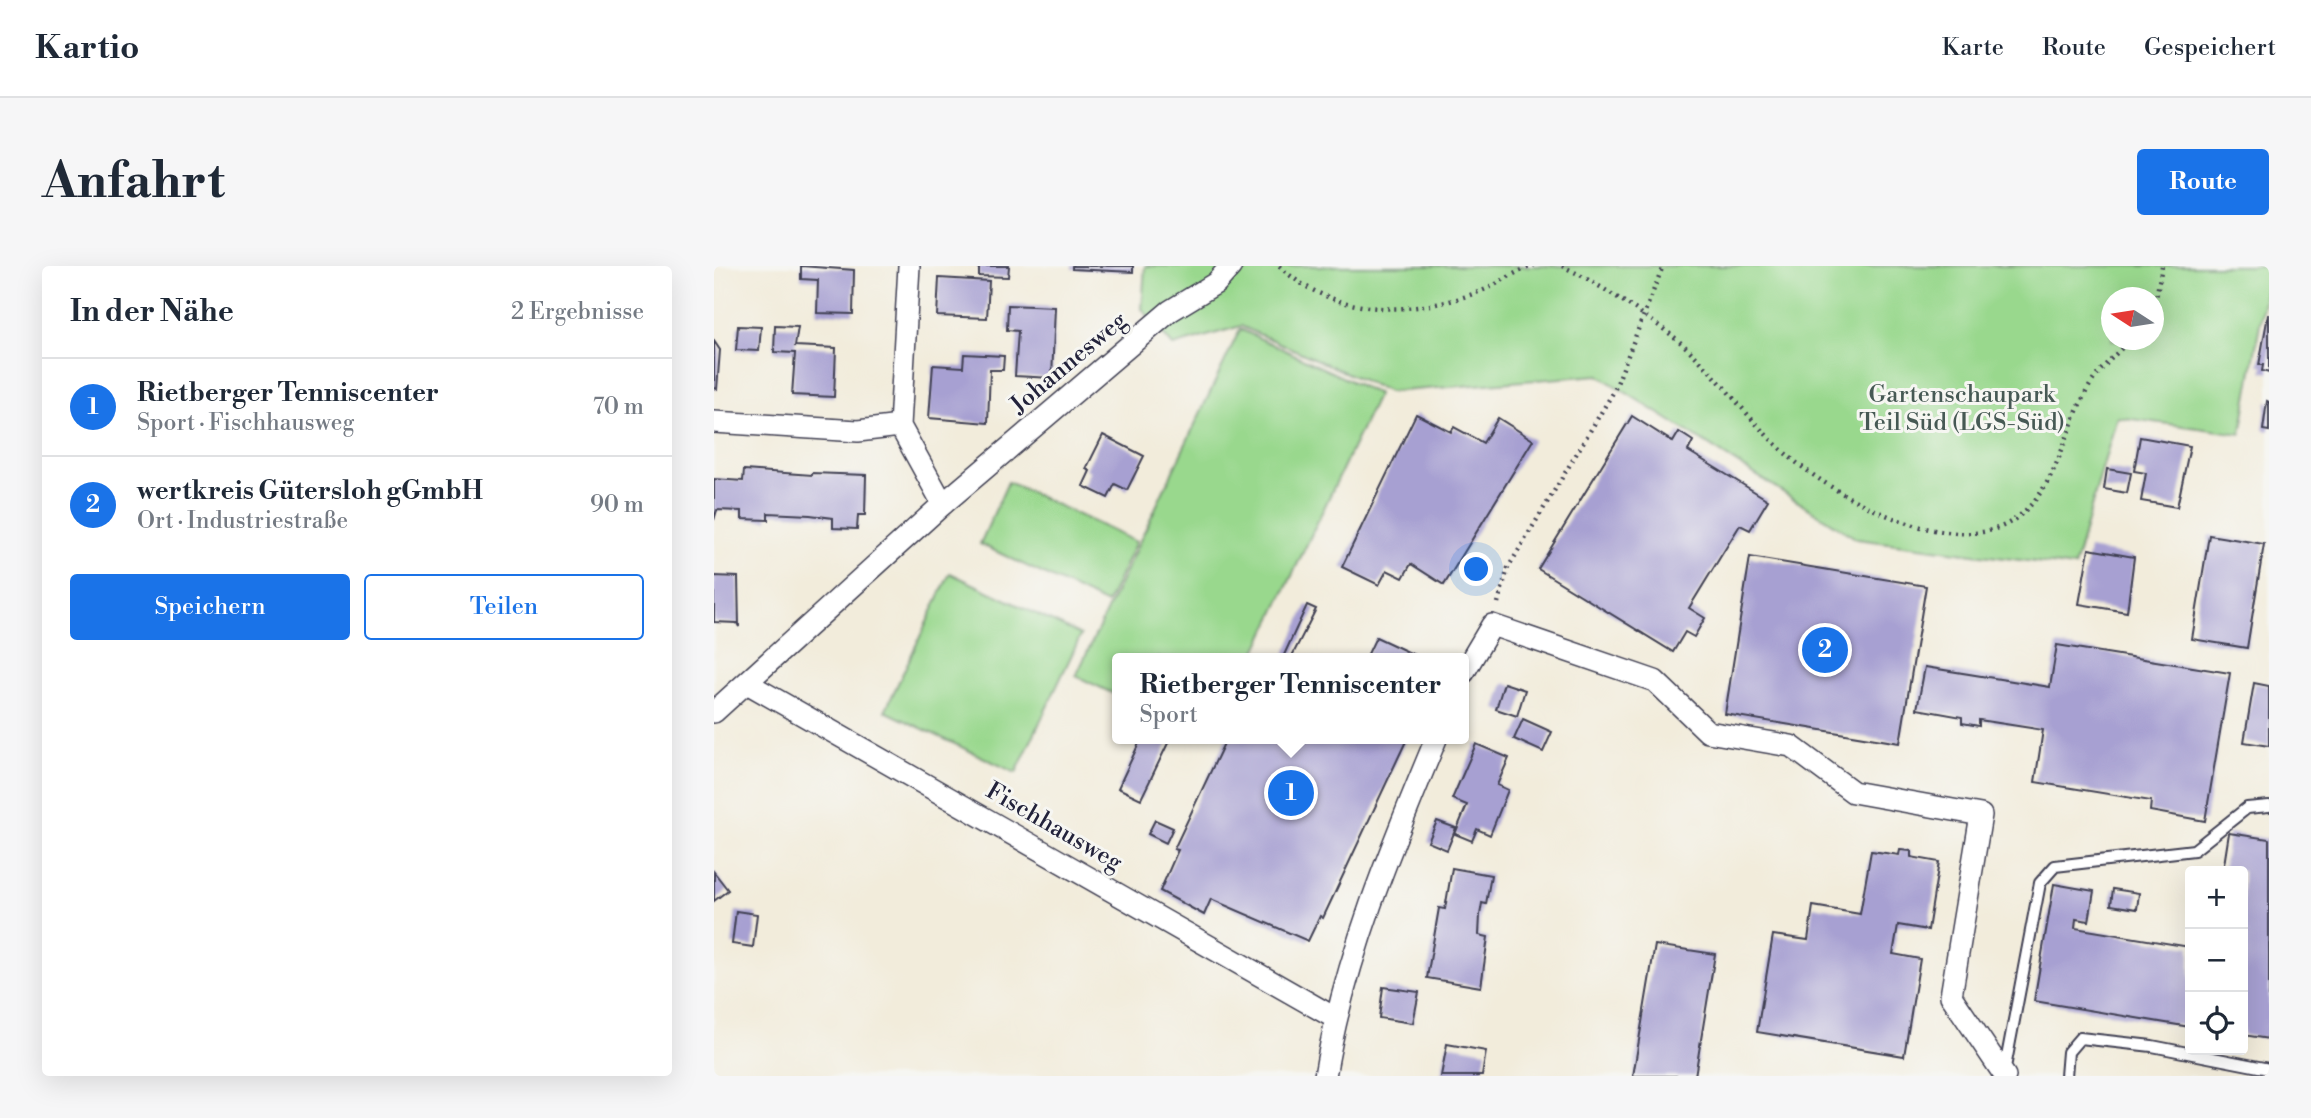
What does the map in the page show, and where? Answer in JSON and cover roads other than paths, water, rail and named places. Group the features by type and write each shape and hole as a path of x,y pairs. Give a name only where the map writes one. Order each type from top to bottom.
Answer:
{"street":[{"path":"909,266 900,426 943,504"},
{"name":"Johannesweg","path":"714,712 943,504 1170,311 1216,283 1231,266"},
{"path":"714,422 858,431 900,426"},
{"path":"1469,664 1492,625 1655,681 1709,732 1791,746 1853,792 1981,815 1951,996 2004,1075"},
{"name":"Fischhausweg","path":"747,683 1335,1018"},
{"path":"1325,1076 1335,1018 1400,827 1435,744"}],"lane":[{"path":"2004,1075 2040,883 2055,866 2193,850 2247,808 2269,806"},
{"path":"2066,1076 2068,1052 2080,1038 2152,1046 2269,1069"}],"place":[{"name":"wertkreis Gütersloh gGmbH","path":"1825,650"},
{"name":"Rietberger Tenniscenter","path":"1291,793"}],"park label":[{"name":"Gartenschaupark Teil Süd (LGS-Süd)","path":"1962,409"}]}
